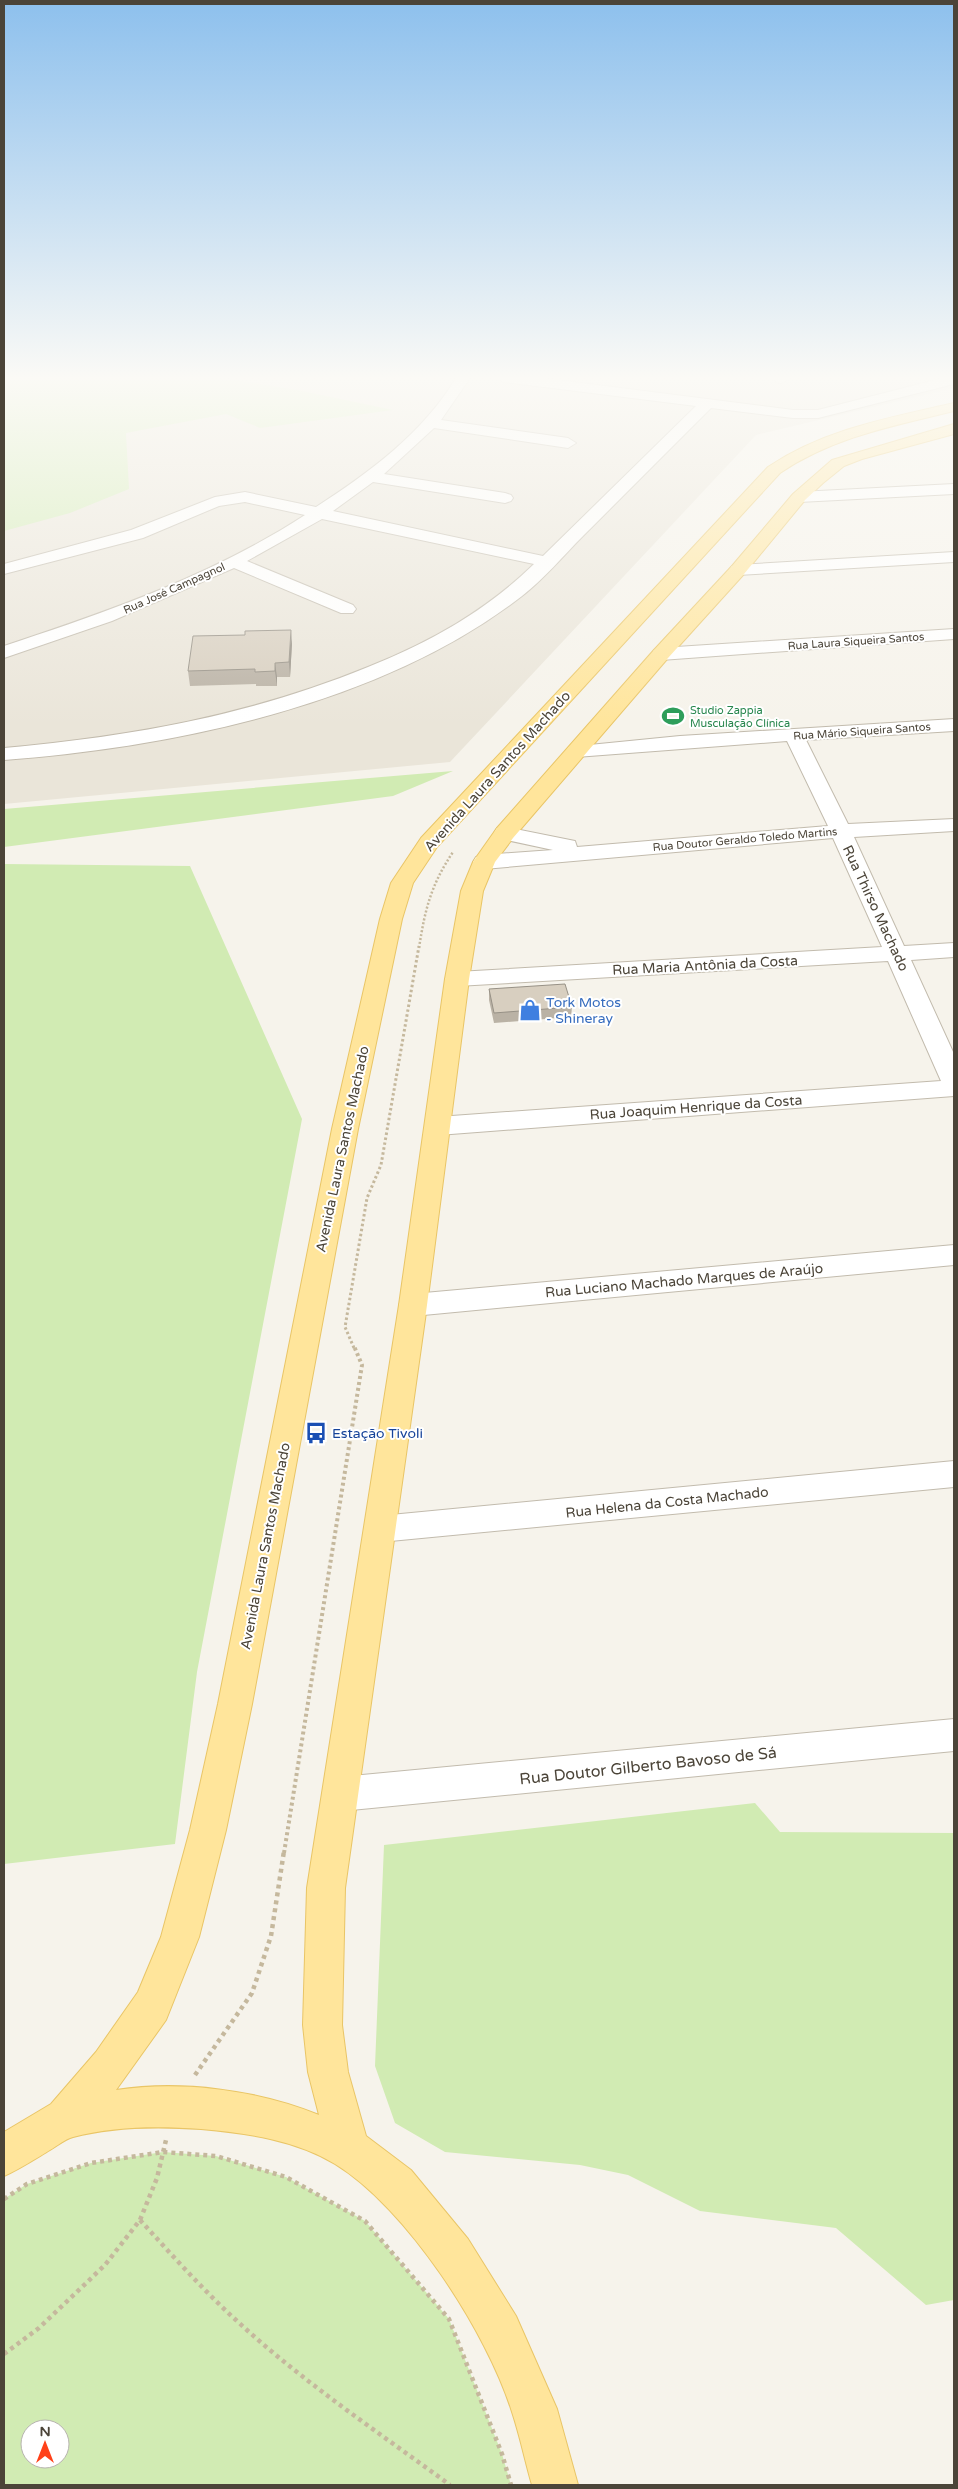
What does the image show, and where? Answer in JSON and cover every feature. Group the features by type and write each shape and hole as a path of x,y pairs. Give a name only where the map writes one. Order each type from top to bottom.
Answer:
{"main road":[{"name":"Avenida Laura Santos Machado","path":"64,2118 110,2066 152,2006 180,1936 208,1830 235,1704 347,1119 391,919 402,883 429,844 752,494"},
{"path":"349,2149 333,2096 324,2045 326,1888 413,1305 456,979 472,891 484,862 505,833 661,654 746,562 803,494"},
{"path":"4,2155 64,2118 122,2109 174,2107 242,2112 293,2125 349,2149 396,2185 453,2254 500,2332 534,2409 555,2485"}],"street":[{"name":"Rua José Campagnol","path":"4,652 109,616 234,562 320,514 348,494"},
{"path":"481,494 505,498"},
{"path":"4,754 86,746 168,733 248,715 324,692 391,666 449,637 504,602 616,494"},
{"path":"4,569 137,534 214,502 230,498 253,497 320,514 547,562"},
{"path":"746,562 820,565 954,557"},
{"path":"234,562 348,609"},
{"name":"Rua Laura Siqueira Santos","path":"680,634 757,648"},
{"name":"Rua Laura Siqueira Santos","path":"661,654 954,634"},
{"name":"Rua Mário Siqueira Santos","path":"576,750 954,725"},
{"name":"Rua Mário Siqueira Santos","path":"597,726 680,742"},
{"name":"Rua Thirso Machado","path":"794,736 841,831 954,1081"},
{"name":"Rua Doutor Geraldo Toledo Martins","path":"484,862 841,831 954,825"},
{"name":"Rua Doutor Geraldo Toledo Martins","path":"505,833 596,851"},
{"name":"Rua Maria Antônia da Costa","path":"456,979 954,950"},
{"name":"Rua Joaquim Henrique da Costa","path":"438,1126 954,1088"},
{"name":"Rua Luciano Machado Marques de Araújo","path":"413,1305 954,1256"},
{"name":"Rua Helena da Costa Machado","path":"380,1529 954,1474"},
{"name":"Rua Doutor Gilberto Bavoso de Sá","path":"341,1794 954,1735"}],"path":[{"path":"4,2354 39,2328 105,2265 140,2220 157,2178 174,2107"},
{"path":"4,2199 27,2184 91,2163 163,2152 216,2156 286,2177 365,2220 449,2319 502,2454 511,2485"},
{"path":"140,2220 194,2280 244,2327 284,2361 450,2485"}],"shaded area":[{"path":"4,494 701,494 450,762 4,804"}],"green space":[{"path":"4,494 116,494 70,513 4,531"},
{"path":"453,771 393,796 4,847 4,809"},
{"path":"4,864 190,866 302,1119 197,1672 175,1844 4,1864"},
{"path":"755,1803 780,1832 954,1833 954,2300 926,2305 836,2228 700,2211 628,2175 580,2165 445,2152 395,2123 375,2066 384,1845"},
{"path":"163,2152 216,2156 286,2177 365,2221 449,2319 502,2454 511,2485 4,2485 4,2199 27,2184 91,2163"}],"building":[{"path":"291,630 289,662 275,663 275,671 255,672 255,669 188,671 193,636 245,635 245,631"},
{"path":"565,984 572,1007 494,1013 489,989"}],"place":[{"name":"Studio Zappia Musculação Clínica","path":"673,716"},
{"name":"Tork Motos - Shineray","path":"530,1010"},
{"name":"Estação Tivoli","path":"316,1433"}]}
